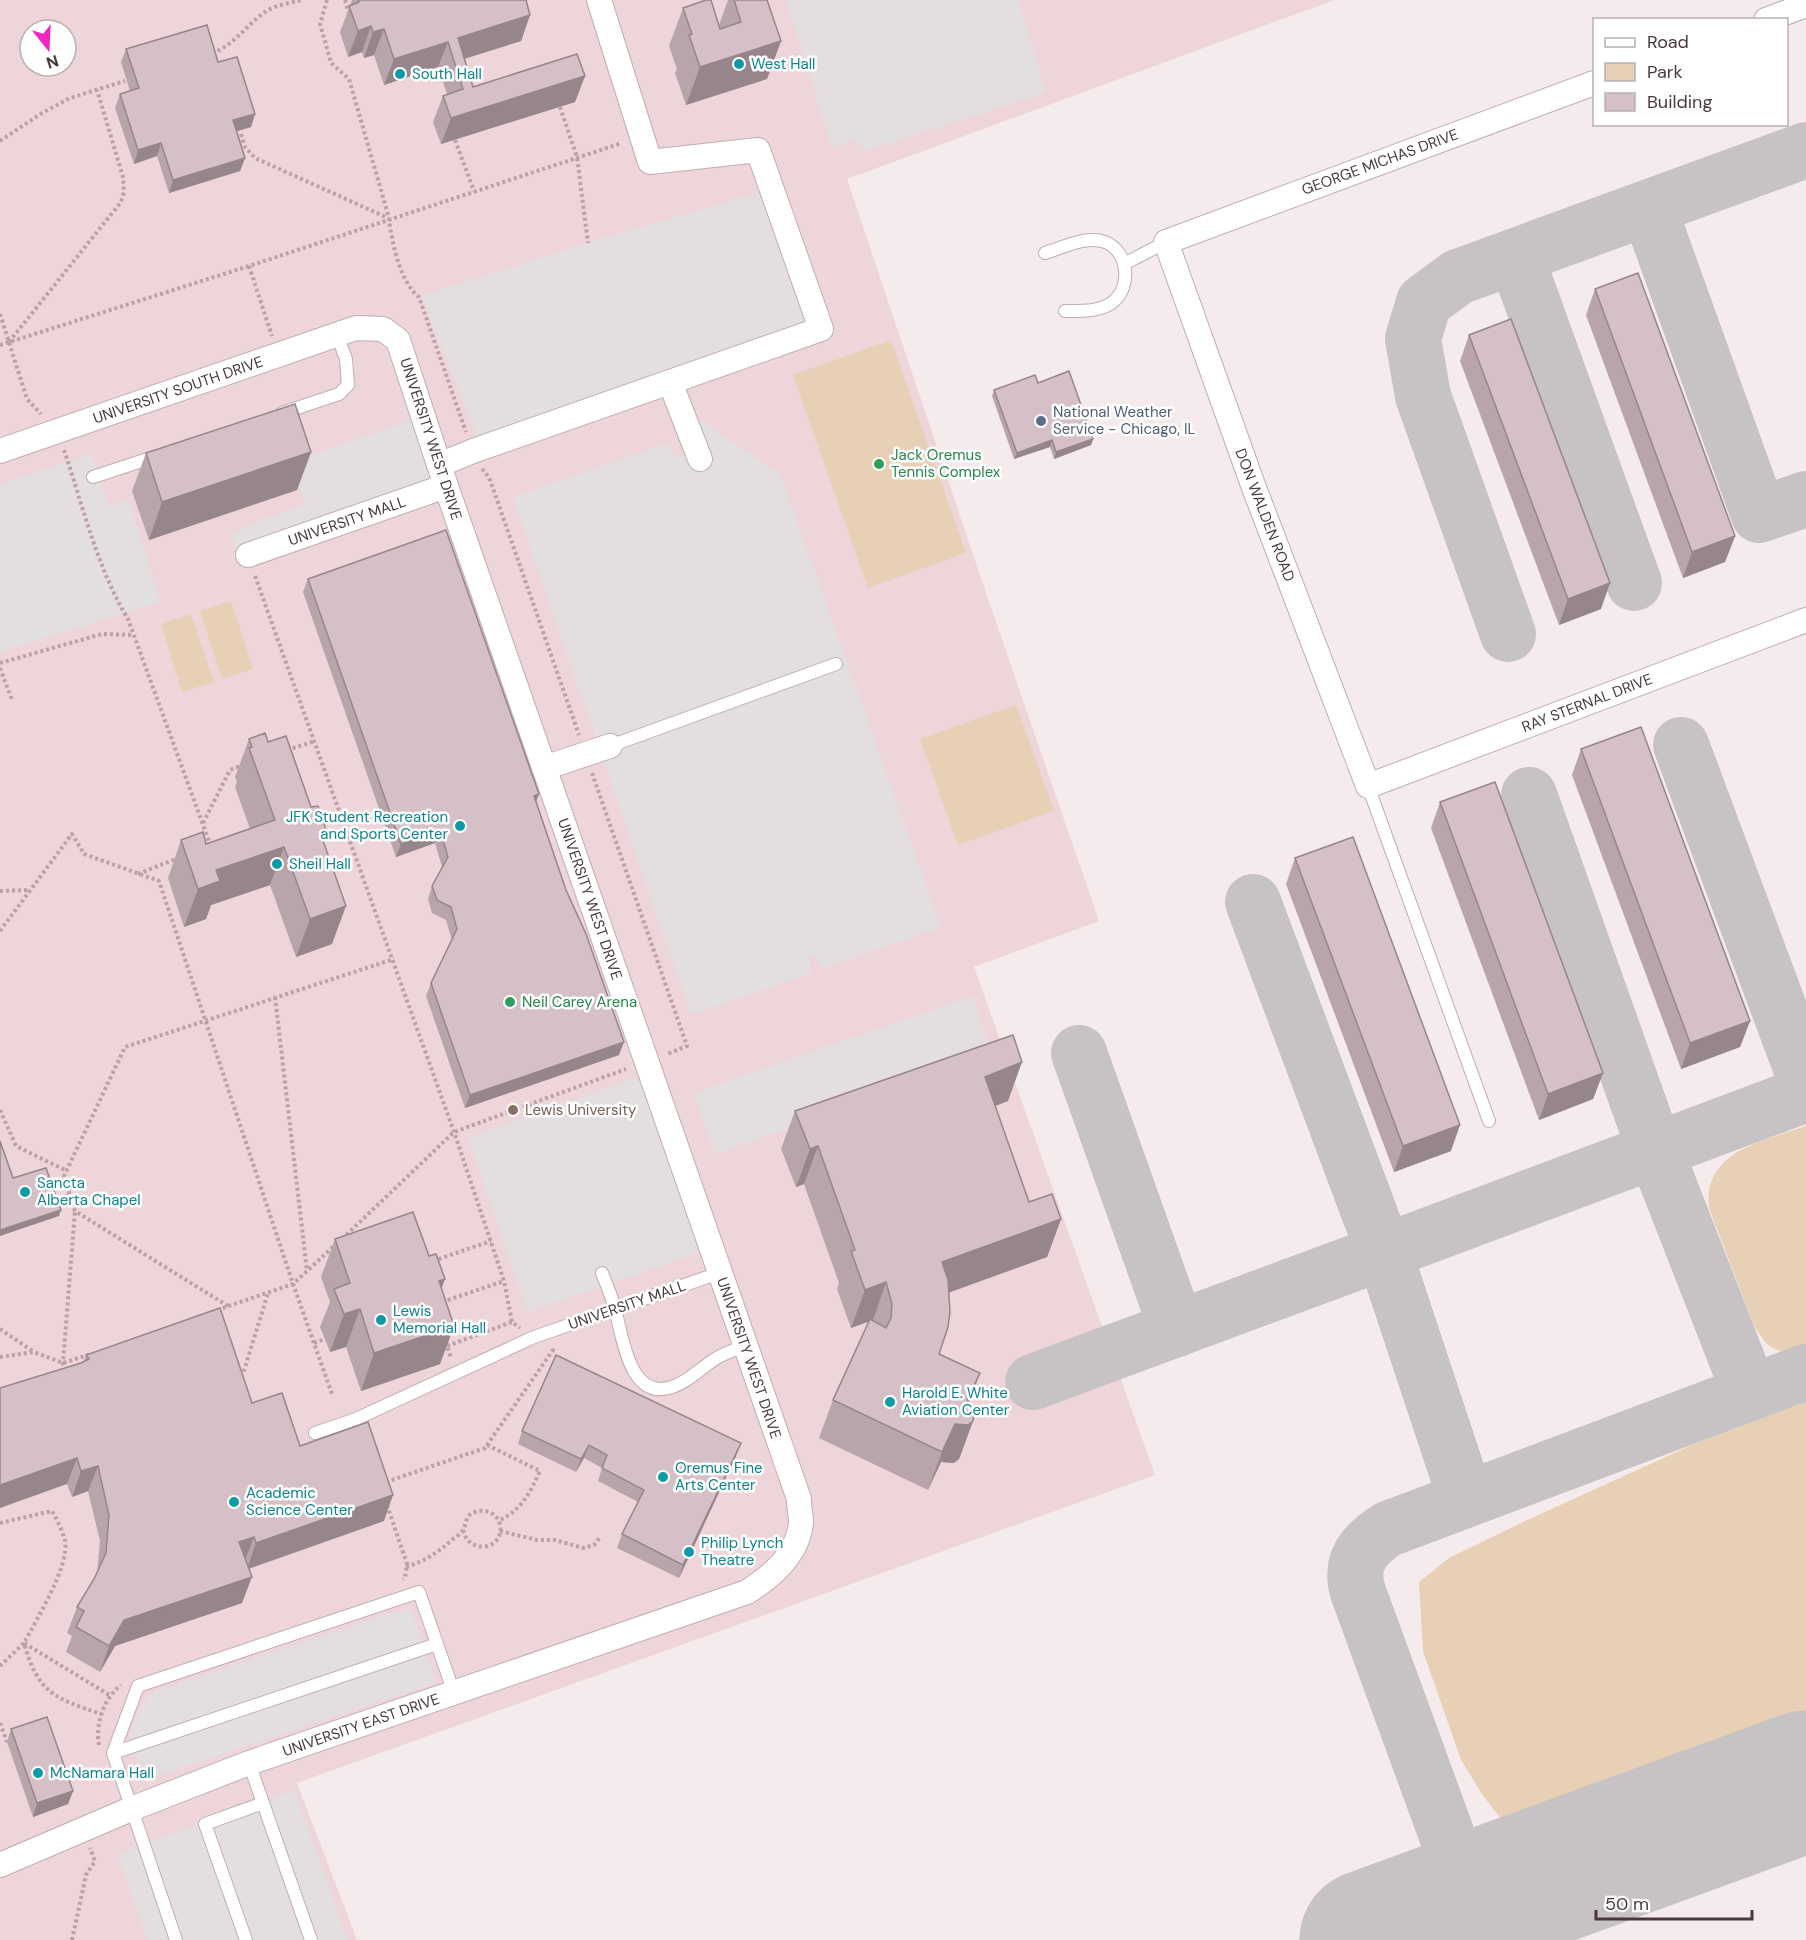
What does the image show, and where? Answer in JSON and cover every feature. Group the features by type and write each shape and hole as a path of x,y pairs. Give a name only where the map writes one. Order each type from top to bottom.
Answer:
{"street":[{"path":"599,0 642,136"},
{"path":"1771,18 1806,5"},
{"name":"GEORGE MICHAS DRIVE","path":"1166,242 1593,83"},
{"name":"UNIVERSITY MALL","path":"248,555 442,476 473,451 821,329 758,150 650,162 642,136"},
{"name":"DON WALDEN ROAD","path":"1166,242 1253,485 1368,786"},
{"name":"UNIVERSITY WEST DRIVE","path":"347,332 383,329 398,340 442,476 799,1499 801,1523 793,1550 765,1581 728,1600"},
{"name":"UNIVERSITY SOUTH DRIVE","path":"0,451 347,332"},
{"path":"670,382 700,459"},
{"name":"RAY STERNAL DRIVE","path":"1368,786 1806,620"},
{"path":"544,768 610,746"},
{"name":"UNIVERSITY EAST DRIVE","path":"0,1865 131,1809 249,1763 728,1600"}],"lane":[{"path":"1046,254 1073,244 1090,241 1104,242 1113,247 1124,264 1126,275 1124,285 1113,303 1095,310 1065,311"},
{"path":"1124,264 1166,242"},
{"path":"272,417 339,394 348,385 347,332"},
{"path":"93,477 171,451"},
{"path":"610,746 836,664"},
{"path":"1368,786 1489,1121"},
{"path":"602,1273 615,1309 628,1359 635,1374 650,1386 661,1389 673,1387 715,1359 745,1346"},
{"name":"UNIVERSITY MALL","path":"315,1433 356,1419 534,1337 719,1273"},
{"path":"176,1940 113,1753 138,1686 419,1592 454,1693"},
{"path":"113,1753 437,1644"},
{"path":"249,1763 311,1940"},
{"path":"246,1940 205,1824 263,1803"}],"path":[{"path":"211,53 223,49 268,10 302,0"},
{"path":"327,0 320,24 331,63 349,79 389,218 391,238 410,290 419,297 477,464 489,477"},
{"path":"345,0 350,15"},
{"path":"0,141 70,98 125,81"},
{"path":"9,342 121,202 124,192 123,177 97,90"},
{"path":"560,107 577,157 588,243"},
{"path":"242,134 246,147 255,158 389,218"},
{"path":"0,345 249,266 642,136"},
{"path":"455,140 474,191"},
{"path":"249,266 278,355"},
{"path":"0,314 27,399 58,431 96,547 117,601 128,619 210,844 200,848"},
{"path":"248,555 454,1132 504,1281 512,1322 534,1337"},
{"path":"0,663 102,634 134,635"},
{"path":"0,668 12,700"},
{"path":"283,752 315,741"},
{"path":"203,824 230,770 252,762"},
{"path":"0,931 72,834 84,854 159,881 293,1284 332,1394"},
{"path":"138,874 179,857"},
{"path":"0,891 30,890"},
{"path":"69,1380 63,1363 75,1211 64,1176 125,1047 394,959"},
{"path":"275,998 307,1271"},
{"path":"206,1314 293,1284 454,1132 687,1046"},
{"path":"0,1110 16,1146 67,1171"},
{"path":"53,1200 70,1195"},
{"path":"75,1211 228,1306"},
{"path":"430,1262 491,1241"},
{"path":"318,1261 337,1253"},
{"path":"436,1303 504,1281"},
{"path":"442,1292 449,1311"},
{"path":"234,1378 243,1374 268,1293"},
{"path":"447,1346 512,1322"},
{"path":"0,1329 34,1352 63,1363 96,1352"},
{"path":"314,1343 325,1339"},
{"path":"445,1339 452,1361"},
{"path":"0,1357 34,1352"},
{"path":"487,1445 540,1471 531,1491 521,1505 509,1516 498,1521"},
{"path":"0,1523 52,1510 60,1525 65,1543 61,1569 24,1643 0,1666"},
{"path":"476,1511 488,1511 494,1514 498,1521 500,1531 495,1542 483,1547 472,1545 468,1541 464,1530 466,1519 476,1511"},
{"path":"406,1568 435,1555 464,1530"},
{"path":"500,1531 537,1540 555,1540 583,1548 594,1545 601,1536"},
{"path":"24,1643 111,1696"},
{"path":"24,1643 30,1663 42,1686 59,1698 101,1714"},
{"path":"0,1723 7,1742"}],"shaded area":[{"name":"Lewis University","path":"0,0 1334,0 847,179 1099,921 974,967 1155,1475 297,1783 357,1940 0,1940"},
{"path":"786,0 1018,0 1046,92 866,151 854,139 832,147"},
{"path":"781,186 836,333 484,454 421,296 588,243"},
{"path":"666,402 692,415 780,474 941,927 822,969 815,956 812,955 809,959 812,973 691,1015 513,497 669,443 674,457 682,457 684,452"},
{"path":"412,420 435,484 236,552 232,532 305,504 291,462"},
{"path":"92,454 108,506 129,500 160,602 0,652 0,484"},
{"path":"972,996 993,1057 715,1154 694,1093"},
{"path":"641,1076 701,1252 528,1312 468,1138"},
{"path":"410,1607 436,1683 144,1780 129,1735 149,1694"},
{"path":"294,1790 348,1940 148,1940 117,1854"}],"green space":[{"name":"Jack Oremus Tennis Complex","path":"891,340 966,553 868,588 793,375"},
{"path":"231,601 253,669 222,679 200,611"},
{"path":"191,614 214,682 182,692 161,624"},
{"path":"1016,705 1054,811 958,845 920,739"},
{"path":"1806,1126 1806,1349 1787,1352 1768,1344 1753,1323 1709,1208 1709,1189 1715,1173 1739,1151"},
{"path":"1806,1402 1806,1736 1596,1811 1549,1823 1521,1824 1501,1819 1461,1760 1423,1651 1419,1582 1449,1558 1523,1522 1692,1445"}],"building":[{"path":"358,0 526,0 530,15 458,38 473,87 577,54 585,76 451,118 443,96 463,89 448,42 394,59 384,29 373,32 371,26 358,31 349,6 359,2"},
{"path":"711,0 720,29 741,22 734,0 767,0 781,41 700,67 683,8"},
{"path":"207,25 218,62 237,57 255,114 233,120 245,158 173,180 161,143 138,150 120,94 139,88 126,49"},
{"path":"1638,273 1735,536 1692,552 1595,289"},
{"path":"1511,319 1610,583 1568,599 1469,335"},
{"name":"National Weather Service - Chicago, IL","path":"1069,371 1093,439 1056,452 1052,440 1017,453 994,390 1035,375 1038,383"},
{"path":"295,404 311,452 162,502 146,453"},
{"name":"JFK Student Recreation and Sports Center","path":"446,530 539,794 534,796 566,890 586,934 624,1042 470,1095 431,983 457,929 451,907 437,900 432,886 448,857 440,830 401,844 308,579"},
{"path":"1641,727 1750,1021 1690,1043 1581,749"},
{"path":"265,733 268,742 286,736 311,807 318,806 327,833 321,835 346,906 310,919 284,847 216,870 220,881 198,889 181,840 203,832 206,844 275,820 249,748 252,747 249,739"},
{"path":"1495,782 1603,1073 1548,1094 1440,802"},
{"path":"1353,837 1460,1125 1403,1146 1295,858"},
{"path":"1013,1035 1022,1062 985,1077 1029,1202 1052,1194 1061,1219 942,1262 948,1280 950,1312 948,1327 939,1354 980,1373 967,1400 975,1410 973,1421 968,1425 955,1424 942,1452 833,1400 870,1319 886,1328 891,1318 892,1304 886,1282 865,1290 851,1251 855,1250 818,1146 810,1149 795,1111"},
{"name":"Sancta Alberta Chapel","path":"0,1141 13,1178 46,1168 61,1210 0,1230"},
{"path":"413,1212 429,1256 436,1254 445,1279 439,1281 454,1326 374,1353 360,1309 344,1314 334,1289 350,1283 335,1239"},
{"name":"Academic Science Center","path":"220,1308 252,1403 282,1393 300,1446 368,1422 393,1495 256,1543 254,1537 239,1542 252,1577 124,1620 109,1646 76,1627 84,1611 77,1607 106,1553 109,1515 98,1466 81,1471 77,1458 0,1485 0,1388 81,1363 89,1359 86,1355"},
{"name":"Oremus Fine Arts Center","path":"556,1355 741,1443 683,1565 622,1534 644,1490 602,1468 607,1455 589,1445 581,1459 522,1431"},
{"name":"McNamara Hall","path":"47,1717 73,1791 37,1803 11,1729"}],"taxiway":[{"path":"1508,634 1423,396 1413,339 1424,302 1458,277 1806,150"},
{"path":"1649,209 1759,515 1806,499"},
{"path":"1516,257 1634,583"},
{"path":"1681,745 1806,1081"},
{"path":"1529,795 1655,1150 1750,1393"},
{"path":"1253,902 1384,1252 1806,1094"},
{"path":"1079,1053 1177,1329"},
{"path":"1033,1382 1384,1252 1466,1499"},
{"path":"1480,1940 1472,1904 1358,1592 1355,1572 1360,1555 1372,1541 1388,1529 1806,1372"}],"runway":[{"path":"1370,1940 1806,1781"}],"place":[{"name":"West Hall","path":"739,64"},
{"name":"South Hall","path":"400,74"},
{"name":"National Weather Service - Chicago, IL","path":"1041,421"},
{"name":"Jack Oremus Tennis Complex","path":"879,464"},
{"name":"JFK Student Recreation and Sports Center","path":"460,826"},
{"name":"Sheil Hall","path":"277,864"},
{"name":"Neil Carey Arena","path":"510,1002"},
{"name":"Lewis University","path":"513,1110"},
{"name":"Sancta Alberta Chapel","path":"25,1192"},
{"name":"Lewis Memorial Hall","path":"381,1320"},
{"name":"Harold E. White Aviation Center","path":"890,1402"},
{"name":"Oremus Fine Arts Center","path":"663,1477"},
{"name":"Academic Science Center","path":"234,1502"},
{"name":"Philip Lynch Theatre","path":"689,1552"},
{"name":"McNamara Hall","path":"38,1773"}]}
